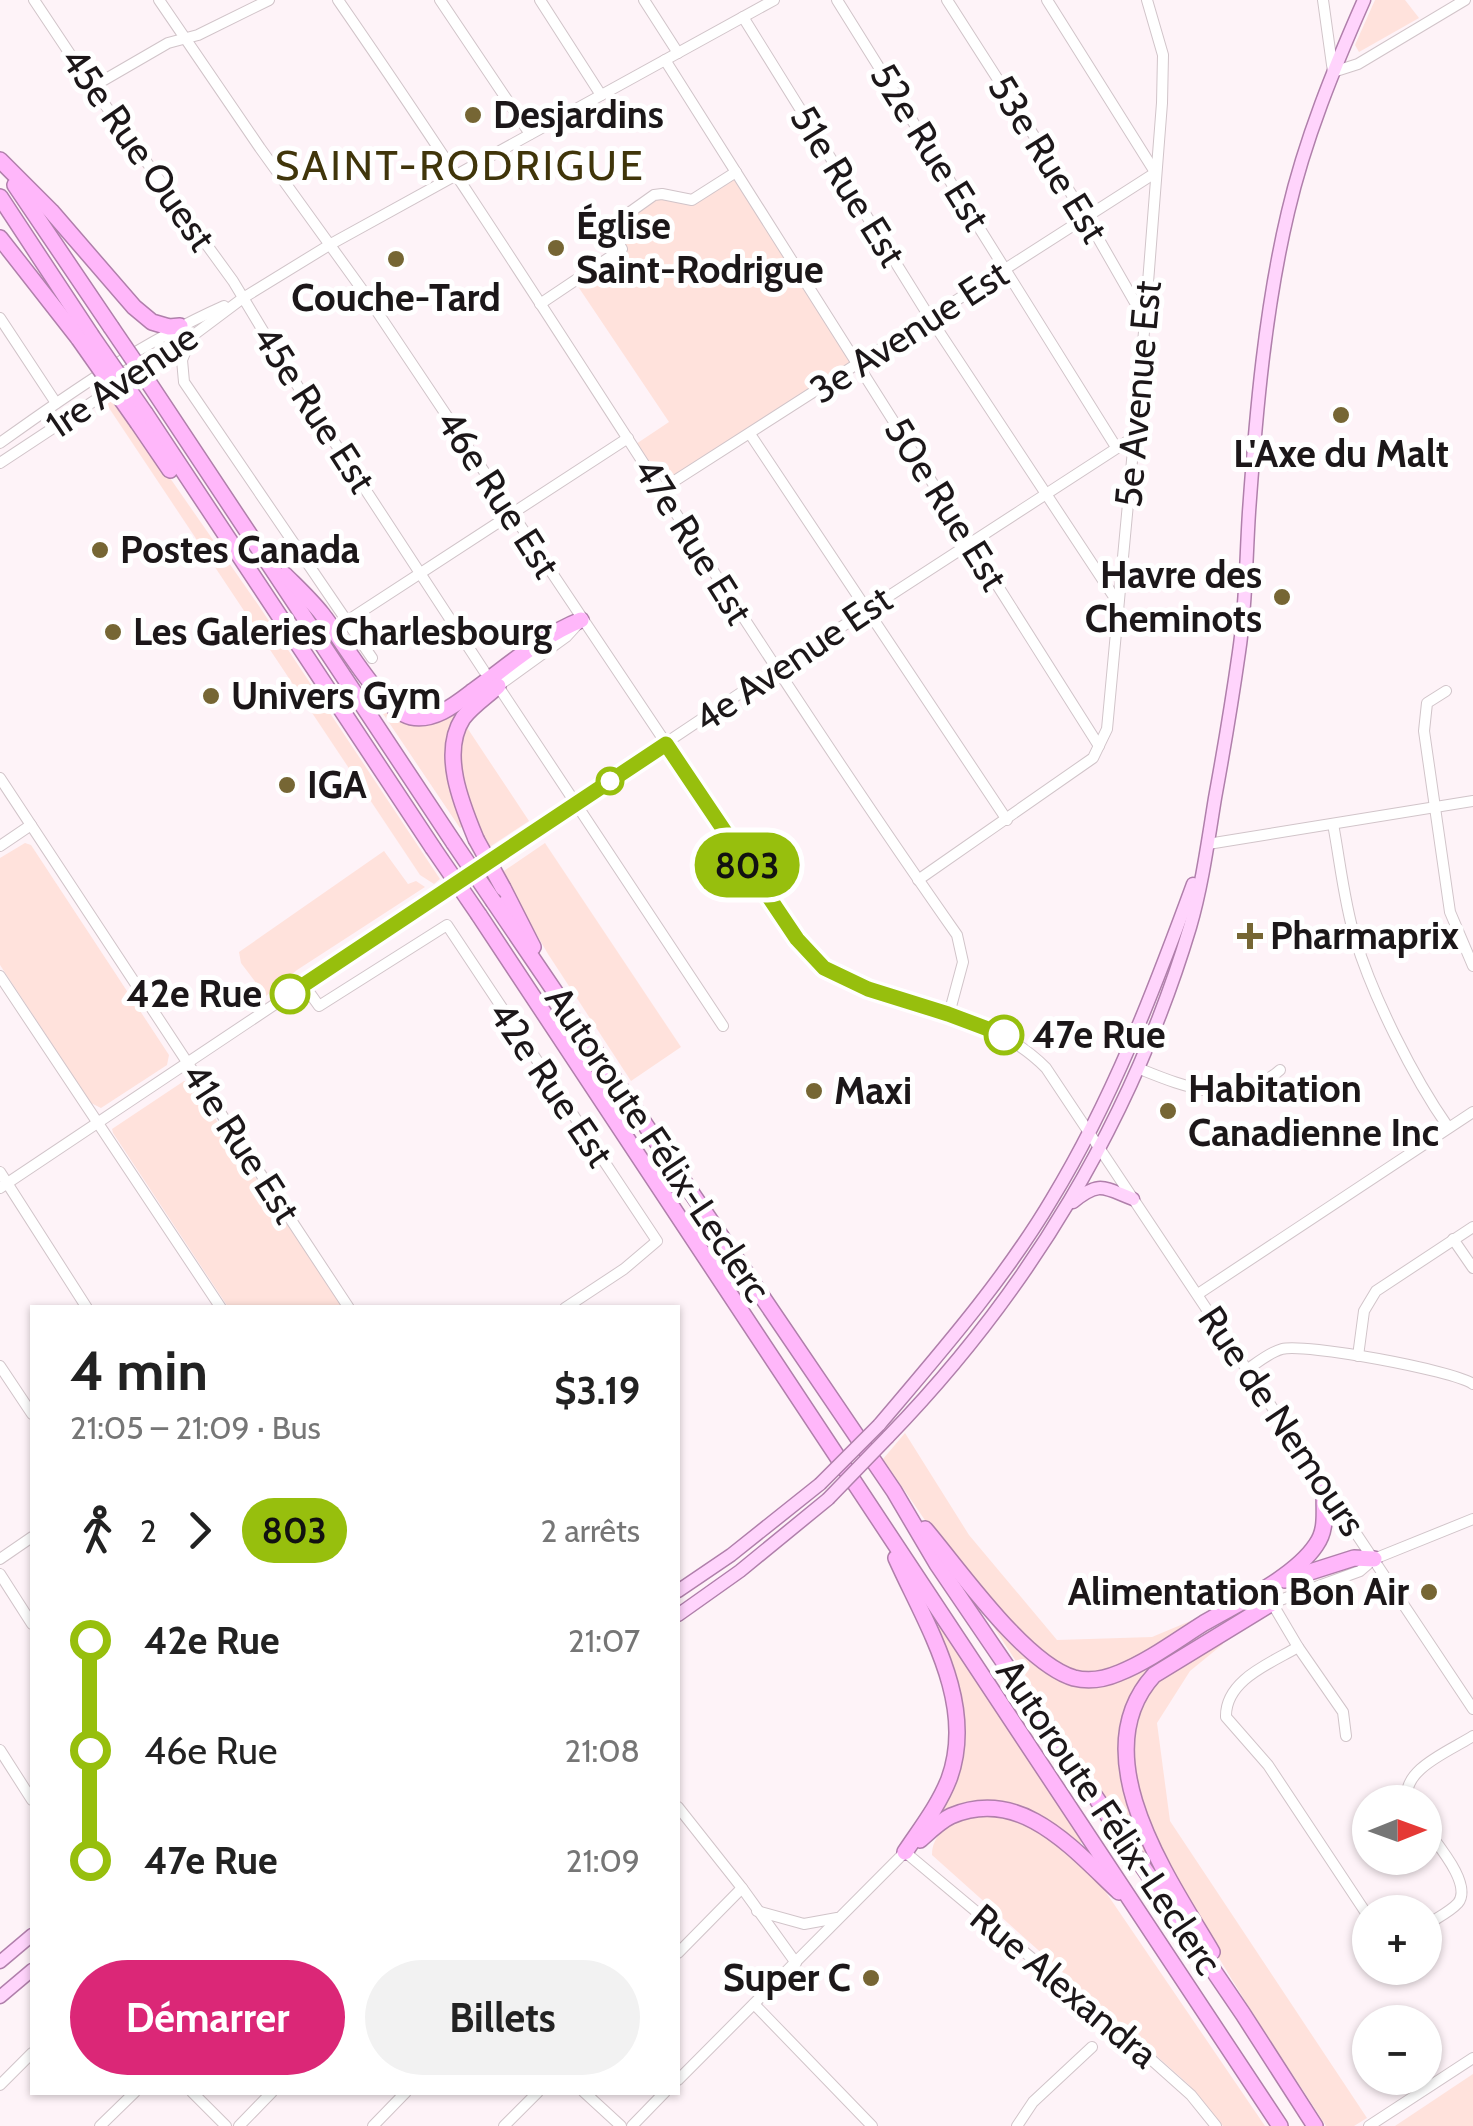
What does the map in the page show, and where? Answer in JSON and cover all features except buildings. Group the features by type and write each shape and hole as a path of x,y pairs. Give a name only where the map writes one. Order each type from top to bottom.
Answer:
{"highway":[{"name":"Autoroute Félix-Leclerc","path":"0,162 454,843 498,895 546,978 894,1491 937,1564 1312,2122"},
{"path":"0,162 51,211 134,307 152,322 186,331"},
{"name":"Autoroute Félix-Leclerc","path":"0,197 85,337 296,641 1280,2126"},
{"path":"0,238 85,337"},
{"path":"260,550 320,612 396,710 412,717 435,715 456,704 557,630 582,620"},
{"path":"498,686 462,720 454,764 460,800 498,895"},
{"path":"1243,2014 1159,1860 1137,1810 1128,1774 1126,1742 1134,1700 1154,1675 1268,1596 1320,1540 1325,1524 1325,1486"},
{"path":"894,1491 1027,1649 1054,1670 1074,1678 1091,1680 1122,1672 1268,1596 1354,1558 1374,1559"},
{"path":"876,1514 943,1662 956,1714 954,1763 948,1782 905,1852"},
{"path":"905,1852 948,1817 972,1810 1020,1813 1044,1824 1065,1841 1142,1914"}],"main road":[{"path":"680,1614 828,1500 931,1393 1015,1288 1099,1152 1140,1069 1191,924 1208,844 1239,652 1254,460 1276,272 1288,209 1332,72 1364,0"},
{"path":"680,1590 732,1555 820,1484 879,1424 995,1282 1050,1202 1089,1134 1136,1032 1208,844"},
{"path":"1067,1206 1099,1186 1134,1199"},
{"path":"0,1962 30,1938"},
{"path":"0,1997 30,1972"}],"street":[{"name":"45e Rue Ouest","path":"34,0 92,88 243,298"},
{"name":"46e Rue Est","path":"159,0 330,244 811,957 844,980 1002,1034 1046,1068 1089,1134"},
{"path":"92,88 168,43 185,40 268,0"},
{"name":"47e Rue Est","path":"338,0 458,174 775,670 957,935 962,950 961,972 948,1014"},
{"path":"440,0 530,134"},
{"path":"540,0 601,95"},
{"path":"644,0 678,53"},
{"path":"747,0 754,11"},
{"name":"1re Avenue","path":"0,442 56,403 243,298 330,244 774,0"},
{"name":"52e Rue Est","path":"837,0 1116,447"},
{"name":"53e Rue Est","path":"947,0 1086,217 1145,320"},
{"path":"1047,0 1155,173"},
{"name":"5e Avenue Est","path":"1100,746 1109,710 1145,320 1163,55 1147,0"},
{"path":"1323,0 1332,72 1358,64 1465,0"},
{"name":"51e Rue Est","path":"743,17 930,318 1119,604"},
{"name":"50e Rue Est","path":"665,60 1100,746"},
{"path":"540,304 622,249 609,227 654,196 692,200 736,172"},
{"name":"3e Avenue Est","path":"662,489 1155,173"},
{"name":"45e Rue Est","path":"243,298 484,671"},
{"path":"0,318 56,403"},
{"path":"186,331 184,382 372,658"},
{"name":"1re Avenue","path":"0,464 186,331"},
{"path":"750,434 1006,820"},
{"name":"4e Avenue Est","path":"3,1185 775,670 1134,436"},
{"path":"347,622 628,438"},
{"path":"582,620 566,637 498,686 722,1026"},
{"path":"1446,691 1427,703 1424,730 1450,912 1473,966"},
{"path":"918,880 1094,758 1100,746"},
{"name":"41e Rue Est","path":"0,778 348,1305"},
{"path":"1208,844 1473,801"},
{"path":"1333,824 1354,936 1409,1064 1448,1126"},
{"path":"0,846 31,825"},
{"name":"42e Rue Est","path":"304,984 319,1006 446,925 657,1241 624,1269 570,1305"},
{"path":"0,976 219,1305"},
{"path":"1140,1069 1190,1090 1214,1092 1264,1084 1280,1070"},
{"path":"1198,1294 1473,1112"},
{"name":"Rue de Nemours","path":"1089,1134 1473,1708"},
{"path":"0,1172 3,1185 85,1305"},
{"path":"1358,1356 1364,1311 1376,1291 1473,1227"},
{"path":"1453,1240 1473,1268"},
{"path":"1248,1369 1283,1348 1440,1370 1473,1384"},
{"path":"0,1366 30,1411"},
{"path":"1374,1559 1473,1519"},
{"path":"0,1559 30,1538"},
{"path":"0,1574 30,1621"},
{"path":"1268,1596 1343,1712 1346,1736"},
{"path":"1298,1647 1234,1690 1228,1697 1226,1716 1268,1765 1354,1895"},
{"path":"1408,1785 1413,1776 1473,1736"},
{"path":"0,1750 30,1796"},
{"path":"680,1813 742,1888 796,1963"},
{"path":"1442,1851 1458,1874 1462,1894 1442,1914"},
{"path":"680,2078 905,1852"},
{"name":"Rue Alexandra","path":"905,1852 1191,2095 1216,2126"},
{"path":"680,1951 742,1888"},
{"path":"756,1911 804,1924 840,1917"},
{"path":"754,2004 872,2126"},
{"path":"1017,2126 1033,2102 1092,2047"},
{"path":"0,2084 30,2055"},
{"path":"1369,2126 1473,2058"},
{"path":"100,2126 133,2095"},
{"path":"195,2095 226,2126"},
{"path":"239,2126 269,2095"},
{"path":"373,2126 403,2095"},
{"path":"504,2126 535,2095"},
{"path":"587,2095 620,2126"},
{"path":"632,2126 662,2095"}],"shaded area":[{"path":"1375,0 1405,0 1419,18 1359,52 1355,45"},
{"path":"736,172 857,364 662,489 633,446 669,422 577,285 622,249 609,227 654,195 692,200"},
{"path":"113,396 259,606 440,879 434,884 420,875 105,402"},
{"path":"361,681 413,720 473,697 449,734 445,752 465,825 460,828"},
{"path":"466,726 529,821 488,848 461,772 461,741"},
{"path":"25,843 31,845 169,1055 167,1065 101,1108 91,1103 0,965 0,858"},
{"path":"545,843 681,1047 631,1081 548,954 501,873"},
{"path":"384,851 408,884 416,881 425,887 297,970 266,996 241,963 239,952"},
{"path":"184,1081 190,1081 342,1305 227,1305 112,1129"},
{"path":"905,1433 969,1535 1057,1640 1152,1637 1207,1614 1102,1676 1077,1675 1041,1656 942,1545 883,1459"},
{"path":"927,1606 1082,1842 1078,1845 1005,1806 927,1831 961,1751"},
{"path":"980,1606 1059,1678 1144,1665 1148,1671 1133,1690 1122,1725 1152,1854 1144,1857"},
{"path":"1218,1638 1223,1644 1190,1671 1157,1723 1170,1821 1367,2118 1354,2126 1326,2126 1201,1927 1146,1811 1133,1761 1134,1721 1139,1707 1168,1672"},
{"path":"986,1814 1024,1818 1086,1863 1265,2126 1223,2126 1188,2084 932,1855 933,1845 943,1831 959,1821"},
{"path":"1473,2074 1473,2126 1395,2126 1442,2095"}],"bus line":[{"name":"803","path":"290,994 666,744 811,957 844,980 1004,1035"}],"place":[{"name":"Desjardins","path":"473,115"},
{"name":"Église Saint-Rodrigue","path":"556,248"},
{"name":"Couche-Tard","path":"396,259"},
{"name":"L'Axe du Malt","path":"1341,415"},
{"name":"Postes Canada","path":"100,550"},
{"name":"Havre des Cheminots","path":"1282,597"},
{"name":"Les Galeries Charlesbourg","path":"113,632"},
{"name":"Univers Gym","path":"211,696"},
{"name":"IGA","path":"287,785"},
{"name":"Pharmaprix","path":"1250,936"},
{"name":"42e Rue","path":"290,994"},
{"name":"47e Rue","path":"1004,1035"},
{"name":"Maxi","path":"814,1091"},
{"name":"Habitation Canadienne Inc","path":"1168,1111"},
{"name":"Alimentation Bon Air","path":"1429,1592"},
{"name":"Super C","path":"871,1978"}],"district":[{"name":"SAINT-RODRIGUE","path":"460,165"}]}
